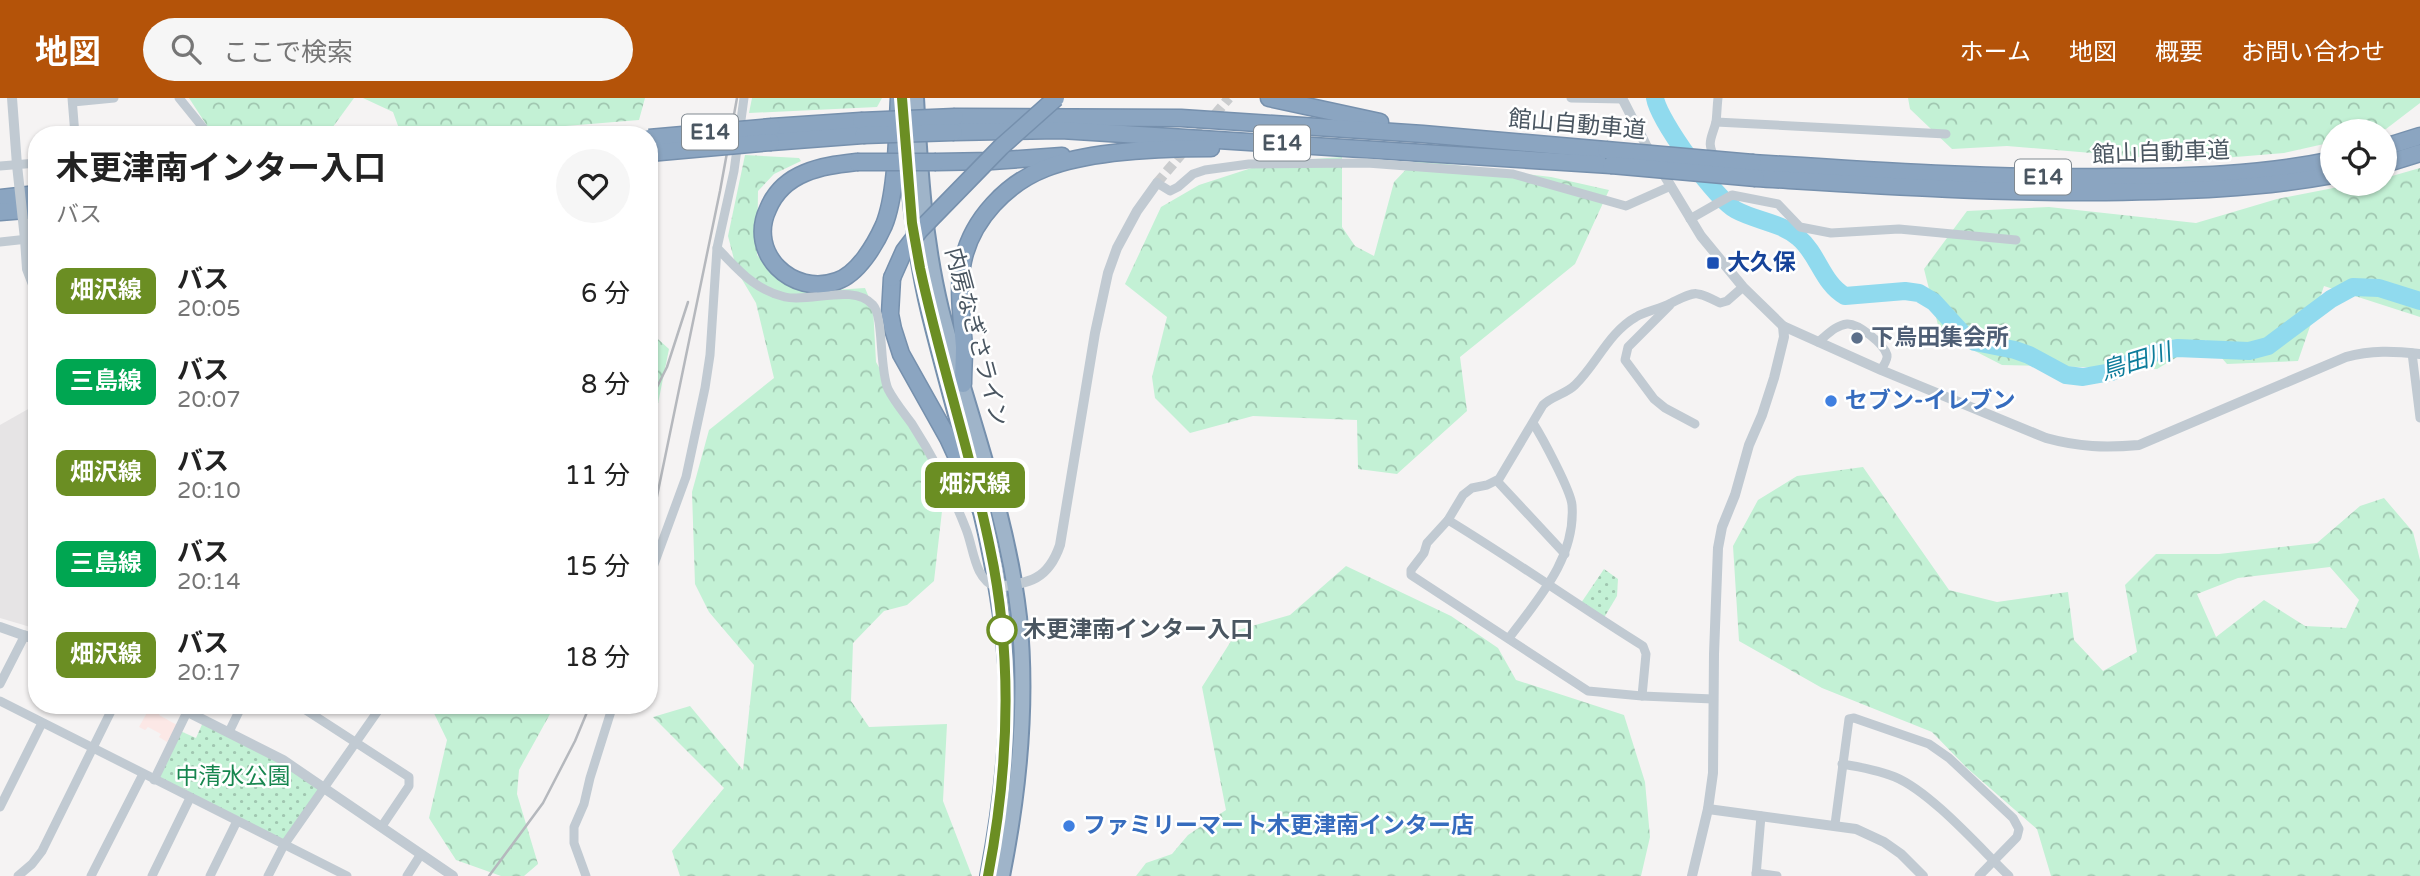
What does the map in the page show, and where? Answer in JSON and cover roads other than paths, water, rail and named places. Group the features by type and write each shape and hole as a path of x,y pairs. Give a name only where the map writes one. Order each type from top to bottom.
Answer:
{"highway":[{"path":"901,98 890,203 884,224 862,264 838,281 801,283 784,275 772,262 762,236 764,217 776,194 786,183 805,173 829,166 857,162 936,162 992,161 1180,148 1357,147"},
{"name":"内房なぎさライン","path":"901,98 912,223 920,268 990,549 1007,681 1006,739 999,809 988,876"},
{"name":"内房なぎさライン","path":"916,98 920,177 941,308 978,435 1014,585 1023,677 1021,737 1014,808 1002,876"},
{"path":"981,510 947,438 901,354 890,314 892,278 904,251 920,230 1001,147 1056,98"},
{"path":"1269,98 1352,117 1423,129 1584,148"},
{"name":"館山自動車道","path":"658,138 954,124 1181,118 1584,148 1608,158"},
{"name":"館山自動車道","path":"954,124 1357,147 1421,154 1608,158 1924,188 2067,192 2221,190 2320,177"},
{"name":"館山自動車道","path":"658,152 771,134"},
{"path":"2397,143 2420,136"},
{"path":"962,384 964,346 960,323 960,288 963,260 973,233 983,218 999,198 1046,168 1077,160 1131,152"},
{"path":"2397,160 2420,153"},
{"name":"館山自動車道","path":"1755,170 2067,178 2230,174 2320,163"},
{"path":"0,198 28,195"},
{"path":"0,212 28,210"}],"street":[{"path":"12,98 17,165 28,222"},
{"path":"74,126 72,100 114,98"},
{"path":"179,98 202,126"},
{"path":"658,553 686,477 705,388 710,355 717,248 734,171 744,98"},
{"path":"1571,98 1622,99 1701,236 1743,287 1783,326 2046,438 2073,446 2139,445 2346,357 2383,351 2416,354 2420,418"},
{"path":"1718,98 1716,122 1709,148 1721,171 1740,197"},
{"path":"1716,122 1946,134"},
{"path":"717,248 754,285 786,298 854,296 875,306 883,373 888,390 939,471 967,531 980,575 987,584 996,587 1014,585 1045,573 1054,562 1060,545 1095,333 1108,273 1117,248 1137,211 1157,183 1170,191 1193,174 1249,164 1367,163 1513,174 1626,206 1671,186"},
{"path":"0,166 28,164"},
{"path":"1690,219 1732,195 1778,204 1800,227 1831,233 1899,229 2016,240"},
{"path":"0,242 28,238"},
{"path":"1713,699 1588,691 1411,575 1411,570 1424,553 1432,536 1448,520 1463,495 1472,488 1497,481 1543,405 1549,399 1574,387 1611,340 1635,317 1687,294 1699,293 1720,303 1727,301 1743,287"},
{"path":"1671,303 1628,347 1625,360 1654,399 1695,424"},
{"path":"1818,342 1835,328 1852,324 1867,332 1886,352 1887,358 1881,370"},
{"path":"1692,876 1709,809 1713,773 1718,548 1722,527 1774,378 1784,337 1783,326"},
{"path":"1509,638 1548,586 1565,554 1570,537 1572,503 1533,423"},
{"path":"1497,481 1565,554"},
{"path":"1448,520 1502,552 1548,586 1643,646 1646,654 1642,696"},
{"path":"0,627 28,636"},
{"path":"0,684 25,635"},
{"path":"0,701 347,876"},
{"path":"20,875 42,851 110,714"},
{"path":"154,780 186,714"},
{"path":"191,714 284,760 453,876"},
{"path":"229,732 238,714"},
{"path":"312,714 409,777 409,786 382,826"},
{"path":"268,876 284,845 376,714"},
{"path":"586,876 574,843 574,827 584,804 610,714"},
{"path":"1835,824 1849,719 1854,718 1929,744 1949,758 2006,811 2019,829 2017,837 1979,876"},
{"path":"0,807 42,723"},
{"path":"1842,764 1871,768 1897,778 1922,793 2009,876"},
{"path":"91,876 143,774"},
{"path":"152,876 190,798"},
{"path":"1709,809 1835,824 1856,829 1884,842 1901,854 1923,876"},
{"path":"1761,816 1756,874 1777,876"},
{"path":"210,876 237,821"},
{"path":"407,876 421,854"}],"waterway":[{"name":"鳥田川","path":"1655,98 1666,124 1715,191 1736,210 1784,228 1799,238 1837,291 1845,296 1905,291 1919,293 1934,302 1965,336 1975,342 2029,355 2066,375 2083,377 2111,372 2149,354 2177,348 2249,351 2268,346 2331,299 2353,287 2379,288 2420,301"}],"tunnel":[{"path":"1157,183 1229,98"}],"railway":[{"path":"658,491 737,98"},
{"path":"658,385 667,367 688,302"},
{"path":"489,876 543,803 586,714"}],"place":[{"name":"大久保","path":"1713,263"},
{"name":"下烏田集会所","path":"1857,338"},
{"name":"セブン-イレブン","path":"1831,401"},
{"name":"木更津南インター入口","path":"1002,630"},
{"name":"ファミリーマート木更津南インター店","path":"1069,826"}],"park label":[{"name":"中清水公園","path":"233,777"}]}
